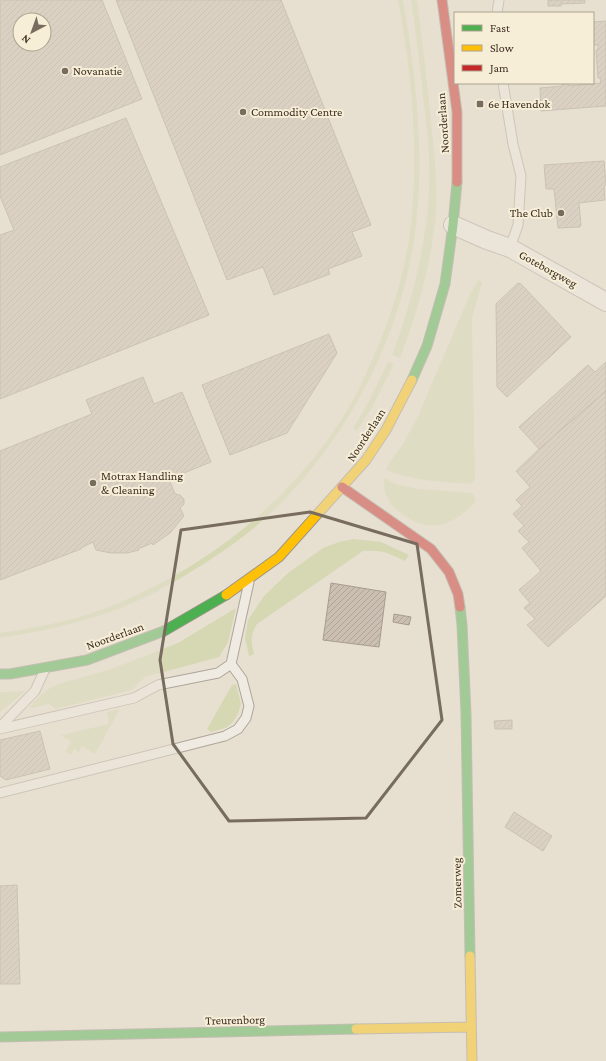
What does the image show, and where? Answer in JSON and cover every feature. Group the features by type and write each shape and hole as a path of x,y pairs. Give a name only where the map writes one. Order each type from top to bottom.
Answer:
{"street":[{"name":"Noorderlaan","path":"0,674 87,660 164,631 219,600 279,557 366,460 386,430 417,370 426,346 445,284 453,225 458,172 457,112 442,0"},
{"name":"Goteborgweg","path":"453,225 510,248 606,302"},
{"name":"Zomerweg","path":"342,487 431,549 449,572 458,594 462,625 465,704 472,1061"},
{"name":"Treurenborg","path":"0,1037 471,1027"}],"lane":[{"path":"497,12 499,0"},
{"path":"503,84 513,144 521,176 518,225 510,248"},
{"path":"0,728 134,698 158,685 218,673 232,664 250,578"},
{"path":"0,793 225,736 238,729 246,718 249,706 242,679 232,664"},
{"path":"0,728 35,691 46,667"}],"highlighted area":[{"path":"310,512 417,544 442,720 366,818 229,821 173,744 160,660 181,530"}],"green space":[{"path":"398,0 403,0 415,80 419,134 419,188 417,215 411,259 400,303 385,345 366,387 342,426 316,463 286,498 254,528 218,555 152,594 116,610 59,627 0,638 0,633 81,617 133,597 173,577 246,527 278,497 308,464 335,429 358,391 387,324 403,269 410,231 414,186 414,132 407,52"},
{"path":"411,0 417,0 435,163 437,204 431,251 423,288 413,323 400,358 392,355 406,314 417,274 425,232 429,190 427,134"},
{"path":"478,280 482,282 472,318 475,479 472,484 439,482 407,477 386,470 388,464 403,444 418,416 470,294"},
{"path":"388,362 394,364 373,406 357,431 353,428 368,403"},
{"path":"384,478 399,485 419,489 471,493 474,495 476,501 458,517 439,525 429,526 409,519 391,504 386,496"},
{"path":"354,539 381,542 409,555 405,561 385,553 363,551 257,624 253,632 252,639 254,654 249,656 245,638 248,620 264,596 288,573 323,548 339,542"},
{"path":"236,608 228,642 219,657 145,677 132,690 56,709 49,704 33,708 30,707 42,694 58,684 111,669 178,643"},
{"path":"236,684 241,704 238,714 232,723 225,728 211,732 207,729 232,685"},
{"path":"26,691 0,712 0,692"},
{"path":"120,709 95,754 82,746 79,752 74,749 71,755 65,752 71,742 61,735 109,724 107,712"}],"building":[{"name":"Novanatie","path":"0,0 102,0 142,99 0,155"},
{"name":"Commodity Centre","path":"116,0 281,0 371,225 352,232 362,256 328,269 330,274 274,295 263,267 227,280"},
{"path":"548,0 585,0 585,3 548,6"},
{"path":"606,21 606,106 541,111 540,88 563,86 563,84 569,84 569,86 601,83 600,78 598,78 596,50 598,50 598,45 594,45 594,22"},
{"path":"126,118 209,315 0,399 0,235 14,230 0,196 0,167"},
{"path":"604,161 606,185 604,186 605,200 579,203 580,227 558,228 554,189 546,189 544,165"},
{"path":"518,283 521,284 571,337 507,397 497,387 496,304"},
{"path":"329,334 337,353 287,433 230,455 202,385"},
{"path":"606,362 606,391 539,449 519,427 588,365 595,372"},
{"path":"143,377 154,404 182,392 211,462 169,479 175,494 180,495 184,499 184,504 180,508 184,516 170,533 153,545 152,543 138,549 139,550 127,553 111,553 96,550 93,542 81,549 0,580 0,451 92,414 86,400"},
{"path":"606,391 606,596 548,647 527,625 535,619 524,608 530,603 519,590 541,571 522,548 529,542 518,531 524,526 513,514 522,506 516,500 530,487 516,471"},
{"path":"331,583 386,592 379,647 323,640"},
{"path":"394,614 411,617 409,625 393,622"},
{"path":"512,720 512,729 495,729 494,721"},
{"path":"40,731 50,769 6,780 0,776 0,740"},
{"path":"514,812 552,836 543,851 505,827"},
{"path":"17,885 20,984 0,984 0,886"}],"traffic: fast":[{"path":"412,380 427,346 445,284 457,182"},
{"path":"0,674 10,674 87,660 164,631 226,595"},
{"path":"460,607 466,714 470,956"},
{"path":"0,1037 356,1029"}],"traffic: slow":[{"path":"226,595 279,557 366,460 386,430 412,380"},
{"path":"470,956 472,1061"},
{"path":"356,1029 471,1027"}],"traffic: jam":[{"path":"442,0 457,112 457,182"},
{"path":"342,487 431,549 449,572 458,594 460,607"}],"place":[{"name":"Novanatie","path":"65,71"},
{"name":"6e Havendok","path":"480,104"},
{"name":"Commodity Centre","path":"243,112"},
{"name":"The Club","path":"561,213"},
{"name":"Motrax Handling & Cleaning","path":"93,483"}]}
